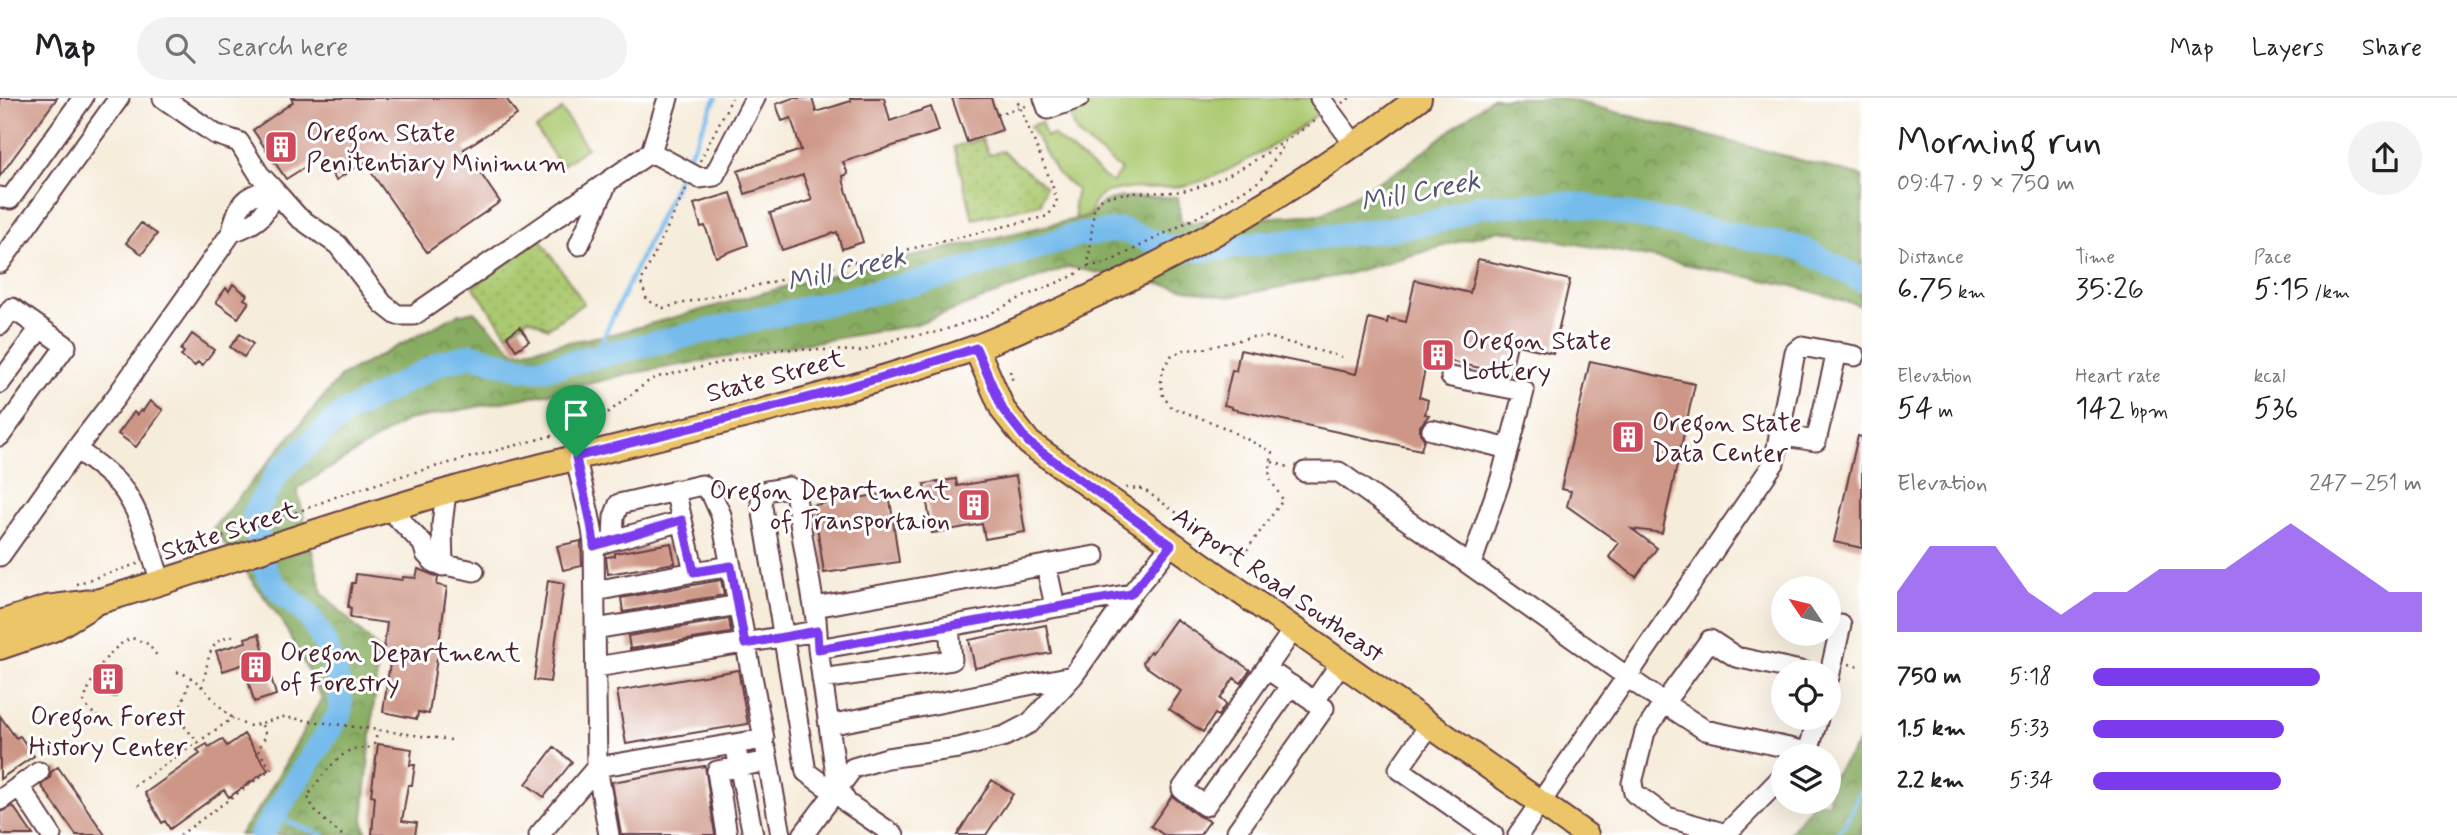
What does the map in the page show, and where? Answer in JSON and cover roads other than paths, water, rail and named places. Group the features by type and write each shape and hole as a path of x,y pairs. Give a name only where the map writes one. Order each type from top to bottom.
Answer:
{"main road":[{"name":"State Street","path":"0,623 47,608 100,601 161,583 223,562 292,528 389,509 576,457 804,399 976,348 1135,277 1251,214 1355,145 1419,98"},
{"name":"Airport Road Southeast","path":"976,348 1003,410 1029,443 1586,835"},
{"name":"State Street","path":"0,648 53,629 100,601"}],"lane":[{"path":"0,197 10,199 83,98"},
{"path":"0,264 119,98"},
{"path":"163,98 215,134 239,142 259,174 298,218 338,246 383,304 397,315 414,315 651,152 668,98"},
{"path":"651,152 699,178 714,176 755,98"},
{"path":"1044,99 1048,109 1079,98"},
{"path":"1325,105 1355,145"},
{"path":"579,245 607,182"},
{"path":"0,556 232,232 251,226 269,209 273,189"},
{"path":"0,325 12,308 66,346 0,436"},
{"path":"0,383 40,328"},
{"path":"1518,835 1774,463 1779,435 1795,352 1802,346 1846,354 1816,441 1779,435"},
{"path":"1451,377 1524,391 1509,449 1471,565"},
{"path":"1432,430 1509,449"},
{"path":"76,449 103,469 124,491 139,519 161,583"},
{"path":"576,457 593,531 604,543"},
{"path":"1305,472 1339,472 1705,730 1771,746"},
{"path":"609,835 597,767 595,591 604,543 619,504 702,485 712,495 721,515 781,835"},
{"path":"838,788 824,785 806,772 761,501 766,491 789,487 795,492 838,788 847,803 894,835"},
{"path":"675,490 694,572"},
{"path":"443,566 442,525 446,492"},
{"path":"389,509 423,544 426,554 435,563 474,570"},
{"path":"604,543 682,520"},
{"path":"803,835 853,768 887,758 958,748 1005,736 1030,723 1073,676 1131,594 1171,545"},
{"path":"816,626 1046,565 1095,556"},
{"path":"1046,565 1055,607"},
{"path":"595,591 731,566"},
{"path":"596,667 745,644 784,630 816,626 949,626 1131,594"},
{"path":"595,629 738,605"},
{"path":"822,680 952,660 949,626"},
{"path":"1291,685 1205,806 1182,789 1293,630"},
{"path":"1771,665 1736,657 1710,640 1645,732 1632,783 1634,793 1667,817 1726,834 1771,788"},
{"path":"1314,702 1341,663"},
{"path":"1237,831 1324,708 1267,669"},
{"path":"829,725 1073,676"},
{"path":"1429,726 1399,769 1493,835"},
{"path":"539,835 597,767 765,739"},
{"path":"735,744 753,835"},
{"path":"727,835 717,771 768,761"},
{"path":"0,800 39,772"},
{"path":"19,786 51,835"}],"waterway":[{"path":"685,164 716,98"},
{"path":"595,355 680,175"},
{"name":"Mill Creek","path":"261,835 339,715 341,704 337,677 327,648 314,624 277,587 266,571 254,514 279,471 343,414 442,362 472,355 523,369 542,369 941,277 1077,235 1122,230 1167,247 1202,250 1392,229 1439,221 1479,206 1571,203 1800,248 1862,280"},
{"path":"1837,835 1846,823 1862,788"},
{"path":"278,810 286,821 323,835"}],"place":[{"name":"Oregon State Penitentiary Minimum","path":"281,147"},
{"name":"Oregon State Lottery","path":"1438,355"},
{"name":"Oregon State Data Center","path":"1628,437"},
{"name":"Oregon Department of Transportaion","path":"974,505"},
{"name":"Oregon Department of Forestry","path":"256,667"},
{"name":"Oregon Forest History Center","path":"108,679"}]}
